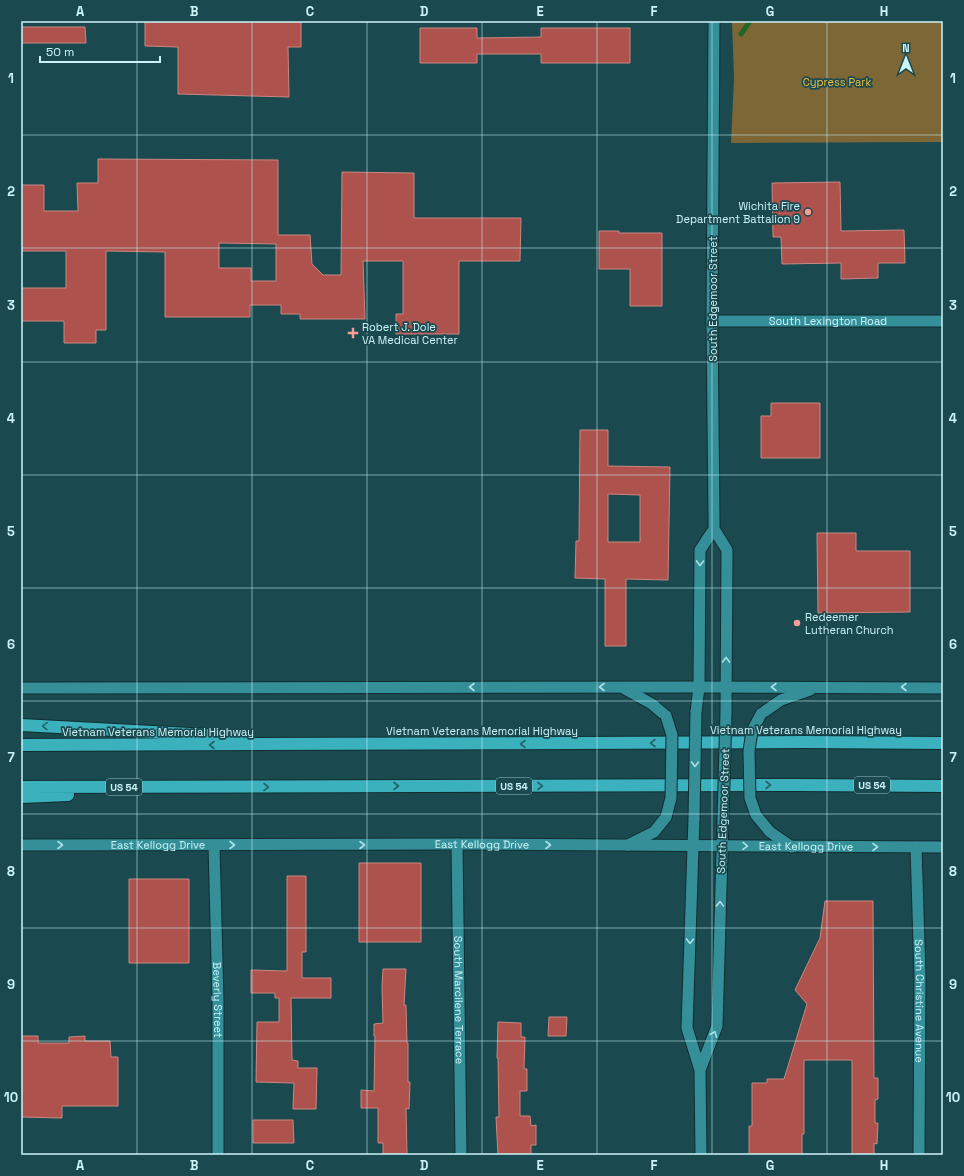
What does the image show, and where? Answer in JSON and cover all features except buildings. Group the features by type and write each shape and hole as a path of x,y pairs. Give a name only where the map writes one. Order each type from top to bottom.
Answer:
{"highway":[{"path":"21,725 377,744"},
{"path":"804,742 943,737"},
{"name":"Vietnam Veterans Memorial Highway","path":"21,745 804,742 943,743"},
{"path":"800,785 943,791"},
{"name":"US 54","path":"21,787 943,786"},
{"path":"21,797 227,787"}],"street":[{"name":"South Edgemoor Street","path":"700,1070 717,1026 726,713 727,550 714,529 712,321 714,21"},
{"name":"South Lexington Road","path":"712,321 943,321"},
{"name":"South Edgemoor Street","path":"701,1155 700,1070 687,1028 696,712 699,687 700,550 714,529"},
{"path":"620,687 652,704 666,716 672,735 671,798 666,817 654,832 626,846"},
{"path":"792,847 770,832 756,815 750,798 749,751 752,731 761,714 781,700 818,687"},
{"path":"21,688 943,688"},
{"name":"East Kellogg Drive","path":"21,845 457,844 943,847"},
{"name":"South Marcilene Terrace","path":"457,844 461,1155"},
{"name":"Beverly Street","path":"214,845 218,1001 218,1155"},
{"name":"South Christine Avenue","path":"916,847 920,976 919,1155"}],"green space":[{"name":"Cypress Park","path":"732,21 943,21 943,142 731,143 734,78"}],"waterway":[{"path":"741,34 750,21"}],"place":[{"name":"Wichita Fire Department Battalion 9","path":"808,212"},
{"name":"Robert J. Dole VA Medical Center","path":"353,333"},
{"name":"Redeemer Lutheran Church","path":"797,623"}]}
